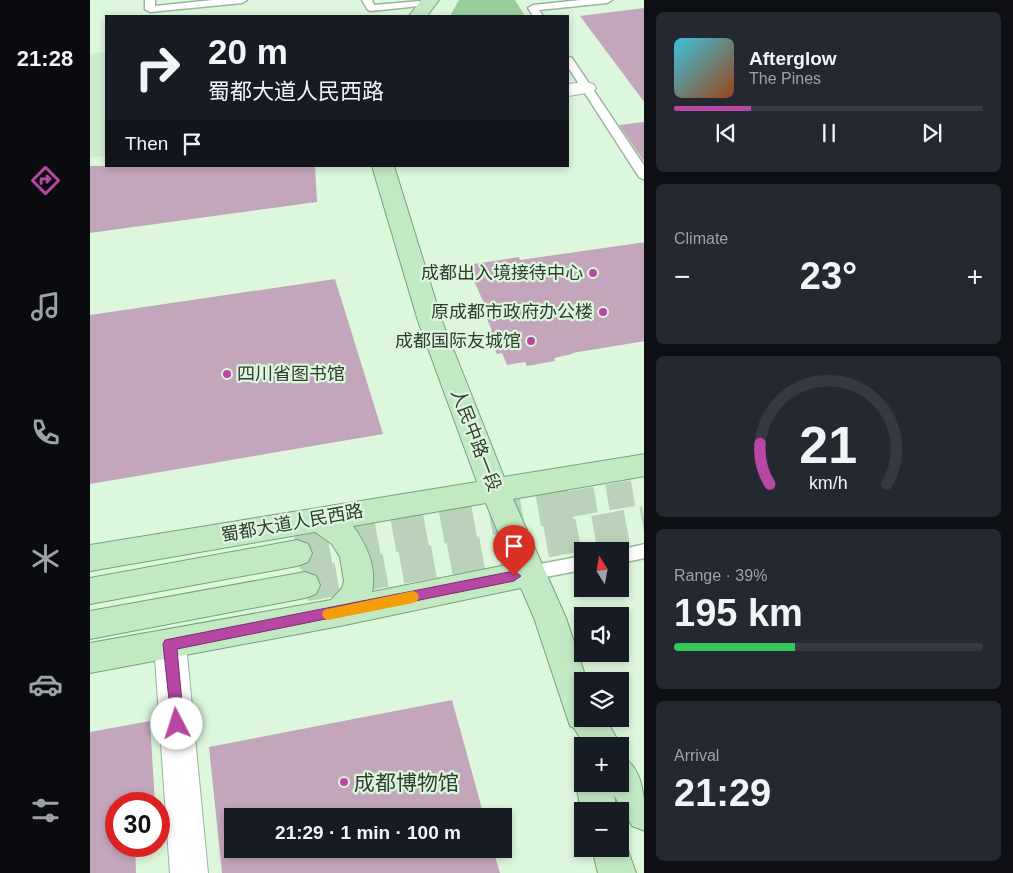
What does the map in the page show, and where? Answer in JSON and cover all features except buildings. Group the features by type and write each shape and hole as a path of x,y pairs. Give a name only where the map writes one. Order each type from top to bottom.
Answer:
{"main road":[{"name":"人民中路一段","path":"383,167 430,321 494,489 550,618 574,689"},
{"name":"蜀都大道人民西路","path":"90,558 644,464"},
{"path":"318,519 343,535 355,555 359,581 356,594 340,612"},
{"name":"蜀都大道人民西路","path":"90,591 297,553"},
{"path":"90,658 340,612 530,573"},
{"path":"90,625 305,585"},
{"path":"629,787 644,812"},
{"path":"612,857 617,873"}],"street":[{"path":"170,644 189,873"}],"lane":[{"path":"150,0 150,9 242,0"},
{"path":"368,0 371,8 422,10"},
{"path":"537,15 533,8 607,0"},
{"path":"569,63 577,89 644,176"},
{"path":"629,554 644,551"},
{"path":"530,573 574,565"}],"shaded area":[{"path":"459,0 515,0 524,15 451,15"},
{"path":"105,52 105,156 90,158 90,54"}],"tunnel":[{"path":"570,504 644,491"},
{"path":"297,553 577,503"},
{"path":"305,585 644,523"}],"slow traffic":[{"path":"328,614 413,597"}],"place":[{"name":"成都出入境接待中心","path":"593,273"},
{"name":"原成都市政府办公楼","path":"603,312"},
{"name":"成都国际友城馆","path":"531,341"},
{"name":"四川省图书馆","path":"227,374"},
{"name":"成都博物馆","path":"344,782"}],"route":[{"path":"177,724 170,644 340,612 514,576"}]}
